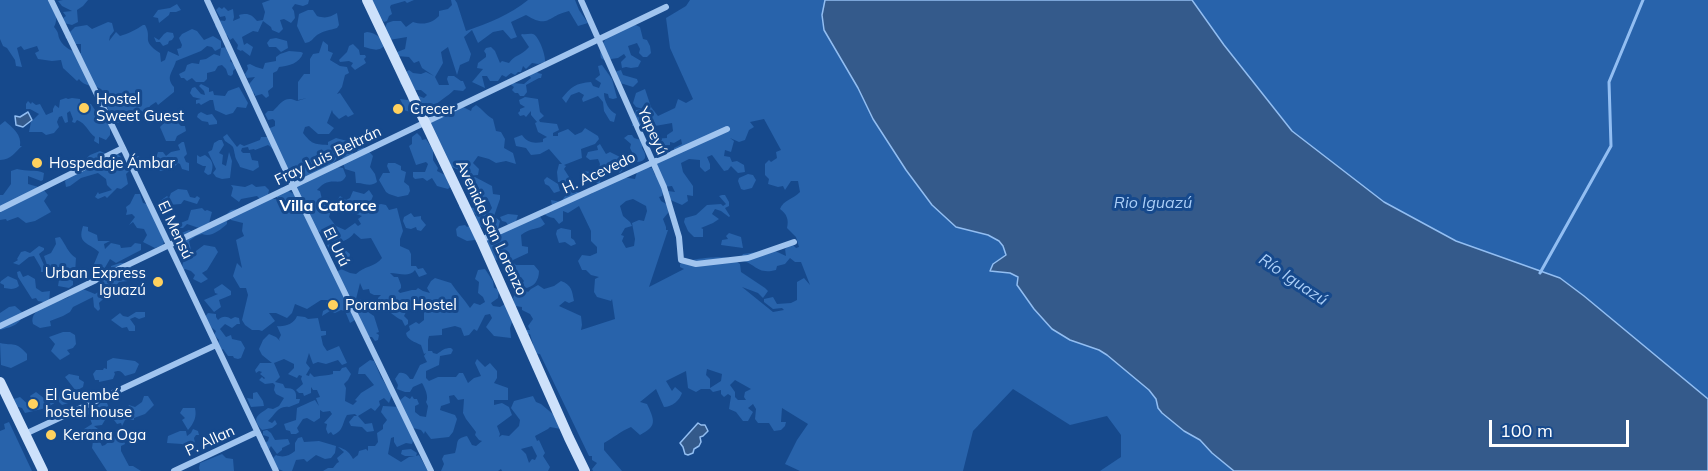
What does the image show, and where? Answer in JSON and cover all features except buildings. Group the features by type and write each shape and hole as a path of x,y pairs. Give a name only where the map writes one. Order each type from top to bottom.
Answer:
{"street":[{"name":"El Mensú","path":"51,0 276,471"},
{"name":"El Urú","path":"207,0 293,186 432,471"},
{"name":"Avenida San Lorenzo","path":"367,0 482,240 585,471"},
{"name":"Yapeyú","path":"581,0 664,187 679,237 681,260 696,264 748,258 794,242"},
{"name":"Fray Luis Beltrán","path":"0,326 666,7"},
{"name":"H. Acevedo","path":"482,240 727,129"},
{"path":"0,209 123,148"},
{"path":"25,434 216,345"},
{"path":"0,382 43,471"},
{"name":"P. Allan","path":"174,471 258,432"}],"shaded area":[{"path":"0,0 51,0 56,17 54,27 60,40 72,51 81,53 81,44 72,44 65,37 75,27 87,25 92,29 108,22 112,23 114,31 109,41 116,32 120,36 145,25 150,45 160,53 161,62 165,60 168,51 179,56 177,49 182,45 179,38 192,29 197,31 204,40 213,36 221,41 221,48 215,51 212,47 207,46 201,51 176,61 170,77 174,92 158,105 156,102 150,106 148,111 134,114 133,117 118,123 114,121 114,116 107,108 106,96 102,90 85,84 79,79 77,81 63,68 61,60 38,59 35,53 39,51 37,46 24,50 21,46 17,48 22,67 16,66 15,60 0,39"},
{"path":"88,0 77,10 78,22 72,25 64,23 63,18 66,16 63,12 72,11 58,1"},
{"path":"270,0 309,0 308,4 303,6 295,4 292,8 295,18 291,23 284,19 280,20 283,29 279,33 263,21 258,32 253,31 242,37 244,45 247,43 253,47 250,56 237,49 238,45 233,38 230,40 227,35 221,36 215,26 215,20 225,21 226,19 225,16 220,17 216,10 219,7 222,9 224,7 228,11 233,9 233,21 240,18 239,15 245,14 251,15 257,21 263,20 265,12 262,3"},
{"path":"367,0 414,0 391,5 392,14 384,22"},
{"path":"451,0 457,3 466,31 491,22 528,0 575,0 588,23 578,26 569,11 544,21 526,15 511,22 517,37 511,39 503,30 493,32 478,43 472,30 464,37 471,54 469,61 460,65 457,75 448,47 441,52 443,63 435,77 439,85 449,85 448,76 454,76 463,81 466,88 463,91 454,90 433,107 421,104 413,111 404,110 400,99 408,100 416,95 424,98 427,95 421,90 405,90 399,77 409,70 421,74 426,72 434,76 422,68 419,61 414,63 409,57 397,56 397,52 405,49 407,37 389,40 384,30 387,23 393,21 401,21 406,27 413,22 424,24 430,22 439,16 439,11 448,9 452,5"},
{"path":"690,0 825,0 822,15 824,30 858,88 873,119 932,205 971,231 988,235 999,241 1006,255 993,264 991,271 1010,273 1018,277 1017,285 1052,329 1070,340 1107,355 1149,390 1162,413 1184,431 1200,440 1234,471 1100,471 1121,457 1121,435 1107,416 1070,425 1013,389 973,431 963,471 800,471 785,464 808,424 782,408 781,422 786,422 785,426 781,430 774,431 769,423 758,423 755,419 756,409 753,404 748,408 753,412 748,421 743,421 736,412 729,409 731,396 728,394 724,397 721,390 713,392 710,389 701,389 696,392 688,388 686,371 666,381 672,391 675,387 682,393 673,404 664,407 656,389 640,402 647,404 652,415 653,422 649,429 640,435 631,427 604,443 604,450 622,471 593,471 597,463 592,460 592,456 589,456 540,354 532,353 533,344 526,330 530,330 528,326 533,319 530,314 522,310 522,307 515,306 513,298 516,292 514,291 521,288 528,292 538,285 544,289 561,281 569,286 574,301 569,303 565,301 559,306 581,316 581,330 615,319 612,299 611,301 597,297 594,292 595,279 599,277 582,270 578,261 582,255 590,256 597,253 597,247 591,241 591,231 579,206 568,213 563,211 563,221 559,224 541,210 552,206 551,200 561,202 570,189 585,195 622,177 635,179 639,165 652,168 655,175 657,174 654,168 661,151 674,152 674,148 682,144 681,139 674,143 670,142 670,145 660,146 654,139 667,138 667,135 673,131 672,123 655,126 649,131 640,125 632,126 636,110 643,109 636,107 633,103 636,93 645,89 651,107 658,116 675,108 678,99 686,103 693,99 670,48 666,18 686,6","holes":["764,119 781,150 776,152 777,158 765,164 768,184 783,186 785,190 791,181 798,181 800,192 780,209 786,215 787,228 796,237 799,247 796,248 792,244 785,249 786,256 773,250 743,254 740,260 760,270 769,271 776,270 777,266 785,264 790,258 795,262 801,262 810,285 804,278 797,282 797,300 791,303 777,304 773,297 764,299 764,302 773,309 782,308 784,310 773,312 742,287 758,293 763,298 768,291 741,272 740,264 736,261 721,257 684,262 680,264 680,267 684,269 649,287 668,230 666,230 663,219 668,213 668,205 659,197 662,196 664,187 672,186 675,192 668,191 666,198 682,205 688,201 687,195 693,196 693,186 683,172 681,163 689,159 700,160 700,167 705,172 710,169 707,157 712,155 724,171 731,166 738,173 745,172 744,165 737,161 732,162 730,157 724,156 725,150 731,152 734,141 730,138 739,142 745,140 749,130 754,127 750,122","633,199 646,206 647,211 644,221 639,220 632,223 634,246 626,248 622,241 624,236 621,235 625,228 632,226 623,216 620,206","707,369 722,374 721,381 710,388 710,379 706,375","735,380 751,389 745,392 746,400 738,400 730,385"]},
{"path":"1192,0 1708,0 1708,399 1560,278 1456,241 1384,202 1292,131 1224,45"},
{"path":"177,4 181,10 170,12 159,23 158,18 153,17 158,10"},
{"path":"313,10 317,16 323,17 337,13 339,25 305,43 297,26 299,14"},
{"path":"629,22 640,27 643,39 647,40 651,53 643,57 639,53 637,43 628,46 631,55 641,61 638,67 622,68 621,62 626,57 624,54 618,58 604,60 600,52 608,36"},
{"path":"167,32 173,33 174,37 168,44 163,46 160,42 156,42 154,37 159,40"},
{"path":"364,33 379,37 385,44 381,49 364,47"},
{"path":"522,34 532,34 538,38 545,62 532,63 526,69 523,66 521,72 515,75 511,73 506,77 502,75 498,81 490,81 487,76 482,76 485,88 472,82 483,69 477,68 478,63 486,57 484,51 486,48 491,47 495,51 500,63 502,61 509,63 529,47"},
{"path":"270,39 287,41 288,48 281,52 276,47 269,47 267,43"},
{"path":"323,41 328,45 328,51 333,53 330,60 347,67 349,73 345,75 342,87 337,94 340,93 354,114 339,119 332,110 327,123 334,128 329,134 318,134 309,126 305,127 303,133 316,144 328,145 328,142 336,138 355,143 352,151 355,157 358,149 366,148 373,156 370,167 377,182 369,185 356,183 355,172 345,169 343,163 345,159 339,156 329,168 343,168 346,176 341,181 325,183 317,190 320,191 323,203 333,203 329,217 336,226 345,230 355,223 358,226 361,224 358,219 362,216 338,208 336,202 340,196 346,200 350,198 353,191 364,194 369,190 373,196 371,201 373,206 386,205 389,210 397,208 403,231 400,246 409,250 411,266 416,266 418,269 423,268 427,274 419,277 415,270 407,274 390,273 398,277 401,285 398,291 400,293 418,288 430,293 427,288 435,278 451,283 470,308 474,303 480,305 485,302 478,293 479,282 475,279 478,270 485,269 493,281 494,288 499,289 498,298 491,303 493,306 500,307 505,304 512,322 511,338 494,336 486,327 492,318 490,314 485,315 477,331 474,329 469,335 464,336 461,328 455,326 442,329 442,335 429,336 428,351 437,354 447,348 453,350 451,354 440,356 439,365 426,371 426,378 429,381 438,377 456,377 459,373 463,373 468,383 481,376 475,363 477,359 485,367 490,363 497,371 494,383 508,388 508,400 494,400 494,405 502,403 509,407 512,415 497,426 499,437 509,436 519,426 520,420 511,408 514,401 533,396 536,402 560,420 561,429 550,427 535,436 545,453 543,456 550,467 548,471 502,471 501,469 498,471 441,471 444,455 455,453 460,438 467,436 472,445 476,446 482,441 475,435 476,432 463,413 464,399 458,400 454,395 449,396 450,403 441,406 440,410 455,415 457,419 449,437 431,439 425,431 424,434 421,430 413,428 412,444 406,443 397,447 394,437 391,438 388,454 401,462 415,456 401,454 402,450 411,449 417,453 416,456 419,455 428,471 323,471 333,468 339,462 337,458 344,452 338,447 351,455 353,459 359,451 366,449 368,451 368,446 375,446 378,442 377,433 383,429 387,420 381,412 383,406 400,407 399,401 405,396 410,399 412,396 419,404 415,406 415,412 426,417 428,406 422,383 413,387 410,392 405,392 397,389 395,379 401,373 413,379 420,365 427,362 424,356 426,353 424,354 421,345 410,339 406,333 410,330 409,326 416,322 419,324 424,320 424,302 420,301 413,311 408,308 404,316 408,324 405,326 402,320 384,305 378,303 381,295 370,293 369,289 363,290 360,283 356,299 370,305 365,310 374,316 379,332 376,333 379,335 378,340 375,341 372,337 368,337 355,320 350,323 345,311 335,313 330,311 322,316 323,311 327,309 328,300 321,300 307,309 295,304 292,313 287,318 276,313 269,313 275,321 262,331 252,330 242,320 248,295 246,288 240,288 233,276 237,263 242,268 236,240 244,236 243,223 231,220 227,214 231,210 247,208 266,199 277,199 281,187 294,194 337,272 341,269 356,274 382,258 371,238 361,239 354,233 344,241 332,242 324,239 325,235 316,230 309,219 309,209 291,187 311,177 302,177 297,173 293,174 288,169 281,168 275,152 268,145 255,150 249,150 248,147 242,148 243,153 250,153 252,160 258,161 259,167 253,171 240,167 233,146 223,137 227,134 237,147 240,144 244,146 260,140 261,137 268,137 265,130 275,126 275,121 268,120 265,114 273,111 286,99 297,101 307,98 298,100 298,82 304,74 310,74 310,59 313,54 319,53","holes":["532,446 537,456 529,463 526,454 521,449"]},
{"path":"353,44 359,50 360,55 366,57 364,59 366,63 355,70 351,66 353,63 339,60"},
{"path":"227,47 232,57 230,61 237,67 231,76 222,65 218,66 215,71 207,73 207,79 204,82 196,82 192,78 187,81 181,78 179,74 185,71 187,65 199,64 200,60 214,54 220,56 221,48"},
{"path":"289,51 303,53 297,62 279,67 273,73 273,87 268,91 269,96 266,98 262,94 255,96 245,89 255,77 247,78 245,74 248,69 247,65 263,69 265,63 276,61 276,57"},
{"path":"602,65 612,79 617,98 609,98 608,94 604,93 607,105 616,114 614,122 610,121 604,111 603,102 598,96 583,102 584,95 579,92 571,95 566,103 562,98 571,88 581,83 591,82 593,86 599,88 601,83 595,79 600,75 598,66"},
{"path":"536,70 542,74 541,78 526,85 527,92 524,96 512,90 513,83 524,84 531,78 528,74"},
{"path":"621,70 623,75 637,79 638,82 633,87 614,81 611,73"},
{"path":"201,84 209,88 209,92 213,91 214,95 225,96 228,91 239,87 248,103 246,108 237,107 233,113 226,115 215,110 213,100 201,105 196,104 196,100 201,99 193,97 190,93 195,87 205,95 199,86"},
{"path":"525,97 538,99 540,112 544,116 539,120 540,122 557,124 559,130 553,133 553,136 558,136 558,133 568,129 575,135 585,128 598,136 599,139 595,144 581,149 582,158 564,165 571,180 568,184 563,185 558,182 557,172 559,164 562,164 549,149 540,154 531,155 526,148 516,146 514,138 522,135 534,143 543,142 543,139 547,137 538,132 535,123 537,122 531,115 531,111 526,117 518,113 525,107 520,104 519,100"},
{"path":"80,99 81,107 84,103 91,104 95,110 101,111 110,119 110,135 106,140 99,137 99,144 94,141 95,137 83,123 77,120 75,123 72,122 70,111 67,113 68,122 65,123 62,116 59,117 57,122 59,127 54,133 46,135 42,132 29,132 31,122 39,114 26,109 28,101 31,104 32,102 36,105 40,104 46,115 53,112 55,105 59,108 60,100"},
{"path":"455,103 471,111 476,105 493,119 496,131 501,132 505,139 504,148 513,153 516,164 506,161 496,163 478,156 473,163 479,169 478,175 464,176 461,171 450,166 428,124 438,109"},
{"path":"201,112 207,115 212,114 217,124 209,125 208,122 202,121 197,117"},
{"path":"5,121 16,132 20,138 20,146 22,146 10,157 0,160 0,125"},
{"path":"165,122 177,122 185,126 186,131 177,136 175,141 166,141 160,127"},
{"path":"417,133 422,140 426,139 433,150 433,160 438,168 437,171 445,175 450,187 448,189 437,186 432,178 427,181 413,177 413,172 425,172 428,164 426,162 416,165 409,146 412,144 412,137"},
{"path":"628,135 644,141 642,148 645,155 644,160 631,162 631,144 624,138"},
{"path":"219,140 222,140 224,145 219,153 223,155 222,164 226,166 229,152 232,161 230,178 222,179 213,173 216,169 208,152"},
{"path":"184,142 187,154 184,157 189,163 189,171 182,169 178,163 166,171 160,171 156,166 132,170 128,162 138,156 148,162 155,161 158,152 163,152 166,156 180,150 178,145"},
{"path":"600,144 606,154 610,152 626,160 628,164 620,173 617,165 607,167 601,174 598,184 593,180 584,179 581,174 584,171 591,172 599,168 598,159 590,160 586,157 588,152 598,150 597,146"},
{"path":"100,151 109,155 115,151 121,157 129,171 126,174 128,184 121,189 117,188 107,198 105,196 98,199 95,197 98,192 99,194 112,190 107,185 106,179 98,173 81,178 66,187 65,181 74,172 74,168 83,167 81,163 90,155"},
{"path":"197,155 200,157 205,155 210,159 213,165 211,174 204,172 206,166 197,163"},
{"path":"388,163 401,166 401,170 406,172 404,182 409,186 408,195 398,197 386,192 379,180 383,173 390,173"},
{"path":"17,169 44,173 41,181 28,176 28,184 42,188 48,195 44,201 51,212 35,221 26,223 18,217 7,221 6,219 0,220 0,195 3,195 11,184 11,171"},
{"path":"748,174 753,175 756,180 752,188 741,189 739,178"},
{"path":"475,177 492,186 493,194 500,195 494,216 500,221 498,229 501,234 508,225 500,217 508,214 518,215 516,221 539,215 545,224 521,235 522,246 528,247 528,253 512,262 516,265 534,265 539,271 537,280 531,287 524,288 522,284 524,281 521,277 511,276 503,262 494,259 485,236 485,228 472,221 476,215 471,211 465,214 459,207 459,204 486,213 492,208 489,201 479,205 475,199 475,192 467,193 466,186"},
{"path":"547,177 558,184 560,191 554,193 545,184 544,180"},
{"path":"252,184 256,187 265,186 269,190 268,195 260,199 257,196 241,199 239,202 231,196 233,188 231,185 245,187"},
{"path":"178,189 187,190 190,197 200,198 197,204 184,200 181,204 166,207 160,201 167,196 169,198 171,193"},
{"path":"135,194 140,194 143,203 147,204 164,241 163,245 155,248 143,242 147,235 144,229 137,228 133,222 129,225 135,217 132,214 126,215 126,207"},
{"path":"725,195 729,202 729,206 725,208 730,216 715,209 712,214 719,219 701,228 703,237 694,237 688,231 684,222 685,218 696,215 707,205 721,204 723,206 726,204 719,196"},
{"path":"202,208 212,212 209,223 215,220 227,221 227,224 215,233 202,234 189,241 192,254 204,245 215,247 218,252 207,270 202,273 208,279 201,283 193,279 195,275 191,271 182,268 184,255 182,248 178,245 177,235 189,230 193,232 199,228 187,224 180,228 178,224 188,220 191,210"},
{"path":"411,213 414,217 421,216 426,225 421,231 416,227 406,228 404,217"},
{"path":"465,225 469,226 477,236 475,240 467,241 457,236 456,229"},
{"path":"83,226 88,227 88,231 97,235 98,241 110,241 104,244 105,249 111,243 120,245 121,248 131,247 135,243 141,244 141,250 116,263 110,259 103,271 96,274 92,269 99,252 83,240 81,236"},
{"path":"561,228 571,230 571,238 576,244 571,246 565,242 559,243 556,234"},
{"path":"729,233 741,237 743,248 721,245 722,240 728,239 726,236"},
{"path":"60,237 76,258 75,273 71,275 73,285 69,288 58,286 59,280 50,272 47,274 41,272 34,256 19,265 13,263 18,260 21,252 30,253 39,246 44,248 39,254 44,265 47,265 44,256 51,253 56,244 55,238"},
{"path":"331,244 341,252 344,249 350,254 348,264 341,262 337,255 333,255 327,245"},
{"path":"127,263 138,273 128,281 119,282 114,294 110,294 99,303 98,311 94,307 93,297 73,307 63,316 50,321 51,326 40,328 33,324 35,313 39,309 69,297 78,287 95,294 101,290 107,289 107,291 109,289 105,284 98,280 111,270 111,266"},
{"path":"20,271 23,277 28,275 35,279 36,288 42,292 50,291 49,303 38,301 36,298 32,299 18,277 17,272"},
{"path":"8,276 17,280 19,286 14,289 4,288 4,285 0,283"},
{"path":"222,284 231,291 231,295 219,300 221,307 214,312 204,300 218,294 214,289"},
{"path":"15,306 23,313 22,317 18,323 0,330 0,313"},
{"path":"136,312 145,312 145,317 130,319 135,326 135,331 129,331 127,327 122,328 111,320 120,313 128,317"},
{"path":"208,313 216,314 218,320 225,317 239,318 240,324 232,328 225,324 220,329 226,337 231,335 232,339 241,341 245,348 241,358 228,356 223,349 217,348 219,340 214,335 216,331 204,318"},
{"path":"297,316 308,319 318,318 321,331 326,331 326,335 321,336 327,351 339,346 347,363 342,365 338,360 326,364 318,362 313,364 309,353 306,363 310,368 306,375 309,376 310,373 314,377 331,375 333,371 340,371 346,367 351,374 344,384 345,401 353,405 361,393 374,385 365,374 358,374 359,368 370,360 374,361 392,395 389,403 384,398 379,401 380,405 375,411 371,408 358,416 365,424 372,423 374,431 367,432 362,427 351,426 349,422 357,416 355,414 347,415 337,433 328,434 327,424 324,423 332,414 330,411 320,410 320,418 314,422 307,418 303,419 297,428 299,432 296,434 291,434 286,430 284,424 296,420 297,408 315,400 319,406 316,398 320,397 317,390 311,387 311,393 304,396 296,390 303,384 302,376 299,375 297,378 288,374 294,368 294,364 284,359 274,363 280,377 275,382 294,391 296,399 300,399 299,403 277,411 268,421 272,423 275,420 277,424 272,428 262,430 258,426 257,417 268,408 273,409 279,406 284,398 276,394 273,383 265,384 259,380 262,377 265,378 260,374 262,372 256,373 255,370 260,363 272,363 262,355 259,349 269,334 280,341 281,335 277,326 289,324"},
{"path":"63,332 75,335 76,344 67,350 70,354 60,360 51,351 55,344 49,337"},
{"path":"0,343 20,347 27,354 27,360 11,368 1,365"},
{"path":"113,358 135,361 139,364 135,373 125,376 118,371 114,372 113,379 99,382 95,380 93,374 96,370 107,369 107,361"},
{"path":"69,374 79,376 79,379 84,382 83,387 76,391 65,377"},
{"path":"69,390 74,393 73,398 71,402 62,405 58,401 46,408 25,413 22,408 15,406 14,399 20,397 31,407 38,404 30,396 36,392 45,399"},
{"path":"257,392 264,406 251,407 247,398 253,399 253,393"},
{"path":"144,396 148,396 154,405 134,420 125,420 122,426 121,423 117,424 114,420 117,414 127,409 129,405 135,407 142,402"},
{"path":"104,400 112,415 102,425 94,426 98,429 97,435 102,446 115,436 123,438 125,444 121,446 121,451 129,466 141,471 107,471 92,448 93,441 86,438 81,431 92,424 87,410 95,408"},
{"path":"183,408 195,408 196,414 188,430 182,420 185,418 180,413"},
{"path":"9,422 32,471 0,471 0,431 5,429 4,424"},
{"path":"193,429 198,431 199,435 194,438 196,448 191,453 182,444 167,443 168,436 186,431 187,436"},
{"path":"267,430 275,440 288,439 290,444 277,454 271,446 268,451 264,451 260,446 268,441 269,437 263,435 263,431"},
{"path":"302,437 304,442 319,441 336,446 335,453 331,458 325,459 316,455 307,462 304,459 296,460 292,471 283,471 270,465 276,455 286,456 295,451 295,443 298,438"},
{"path":"222,454 226,458 233,459 234,471 200,471 200,463"}],"water":[{"name":"Rio Iguazú","path":"825,0 1192,0 1224,45 1292,131 1384,202 1456,241 1560,278 1708,399 1708,471 1234,471 1200,440 1184,431 1162,413 1149,390 1107,355 1070,340 1052,329 1017,285 1018,277 1010,273 990,271 993,264 1006,255 999,241 988,235 956,227 932,205 873,119 858,88 824,30 822,15"},
{"path":"28,112 32,120 23,127 16,125 15,116 20,117"},
{"path":"698,423 705,425 708,431 700,437 701,442 693,453 685,454 680,443"}],"waterway":[{"path":"1540,273 1611,146 1609,82 1643,0"}],"place":[{"name":"Hostel Sweet Guest","path":"84,108"},
{"name":"Crecer","path":"398,109"},
{"name":"Hospedaje Ámbar","path":"37,163"},
{"name":"Urban Express Iguazú","path":"158,282"},
{"name":"Poramba Hostel","path":"333,305"},
{"name":"El Guembé hostel house","path":"33,404"},
{"name":"Kerana Oga","path":"51,435"}],"district":[{"name":"Villa Catorce","path":"328,206"}],"water label":[{"name":"Río Iguazú","path":"1293,280"}]}
